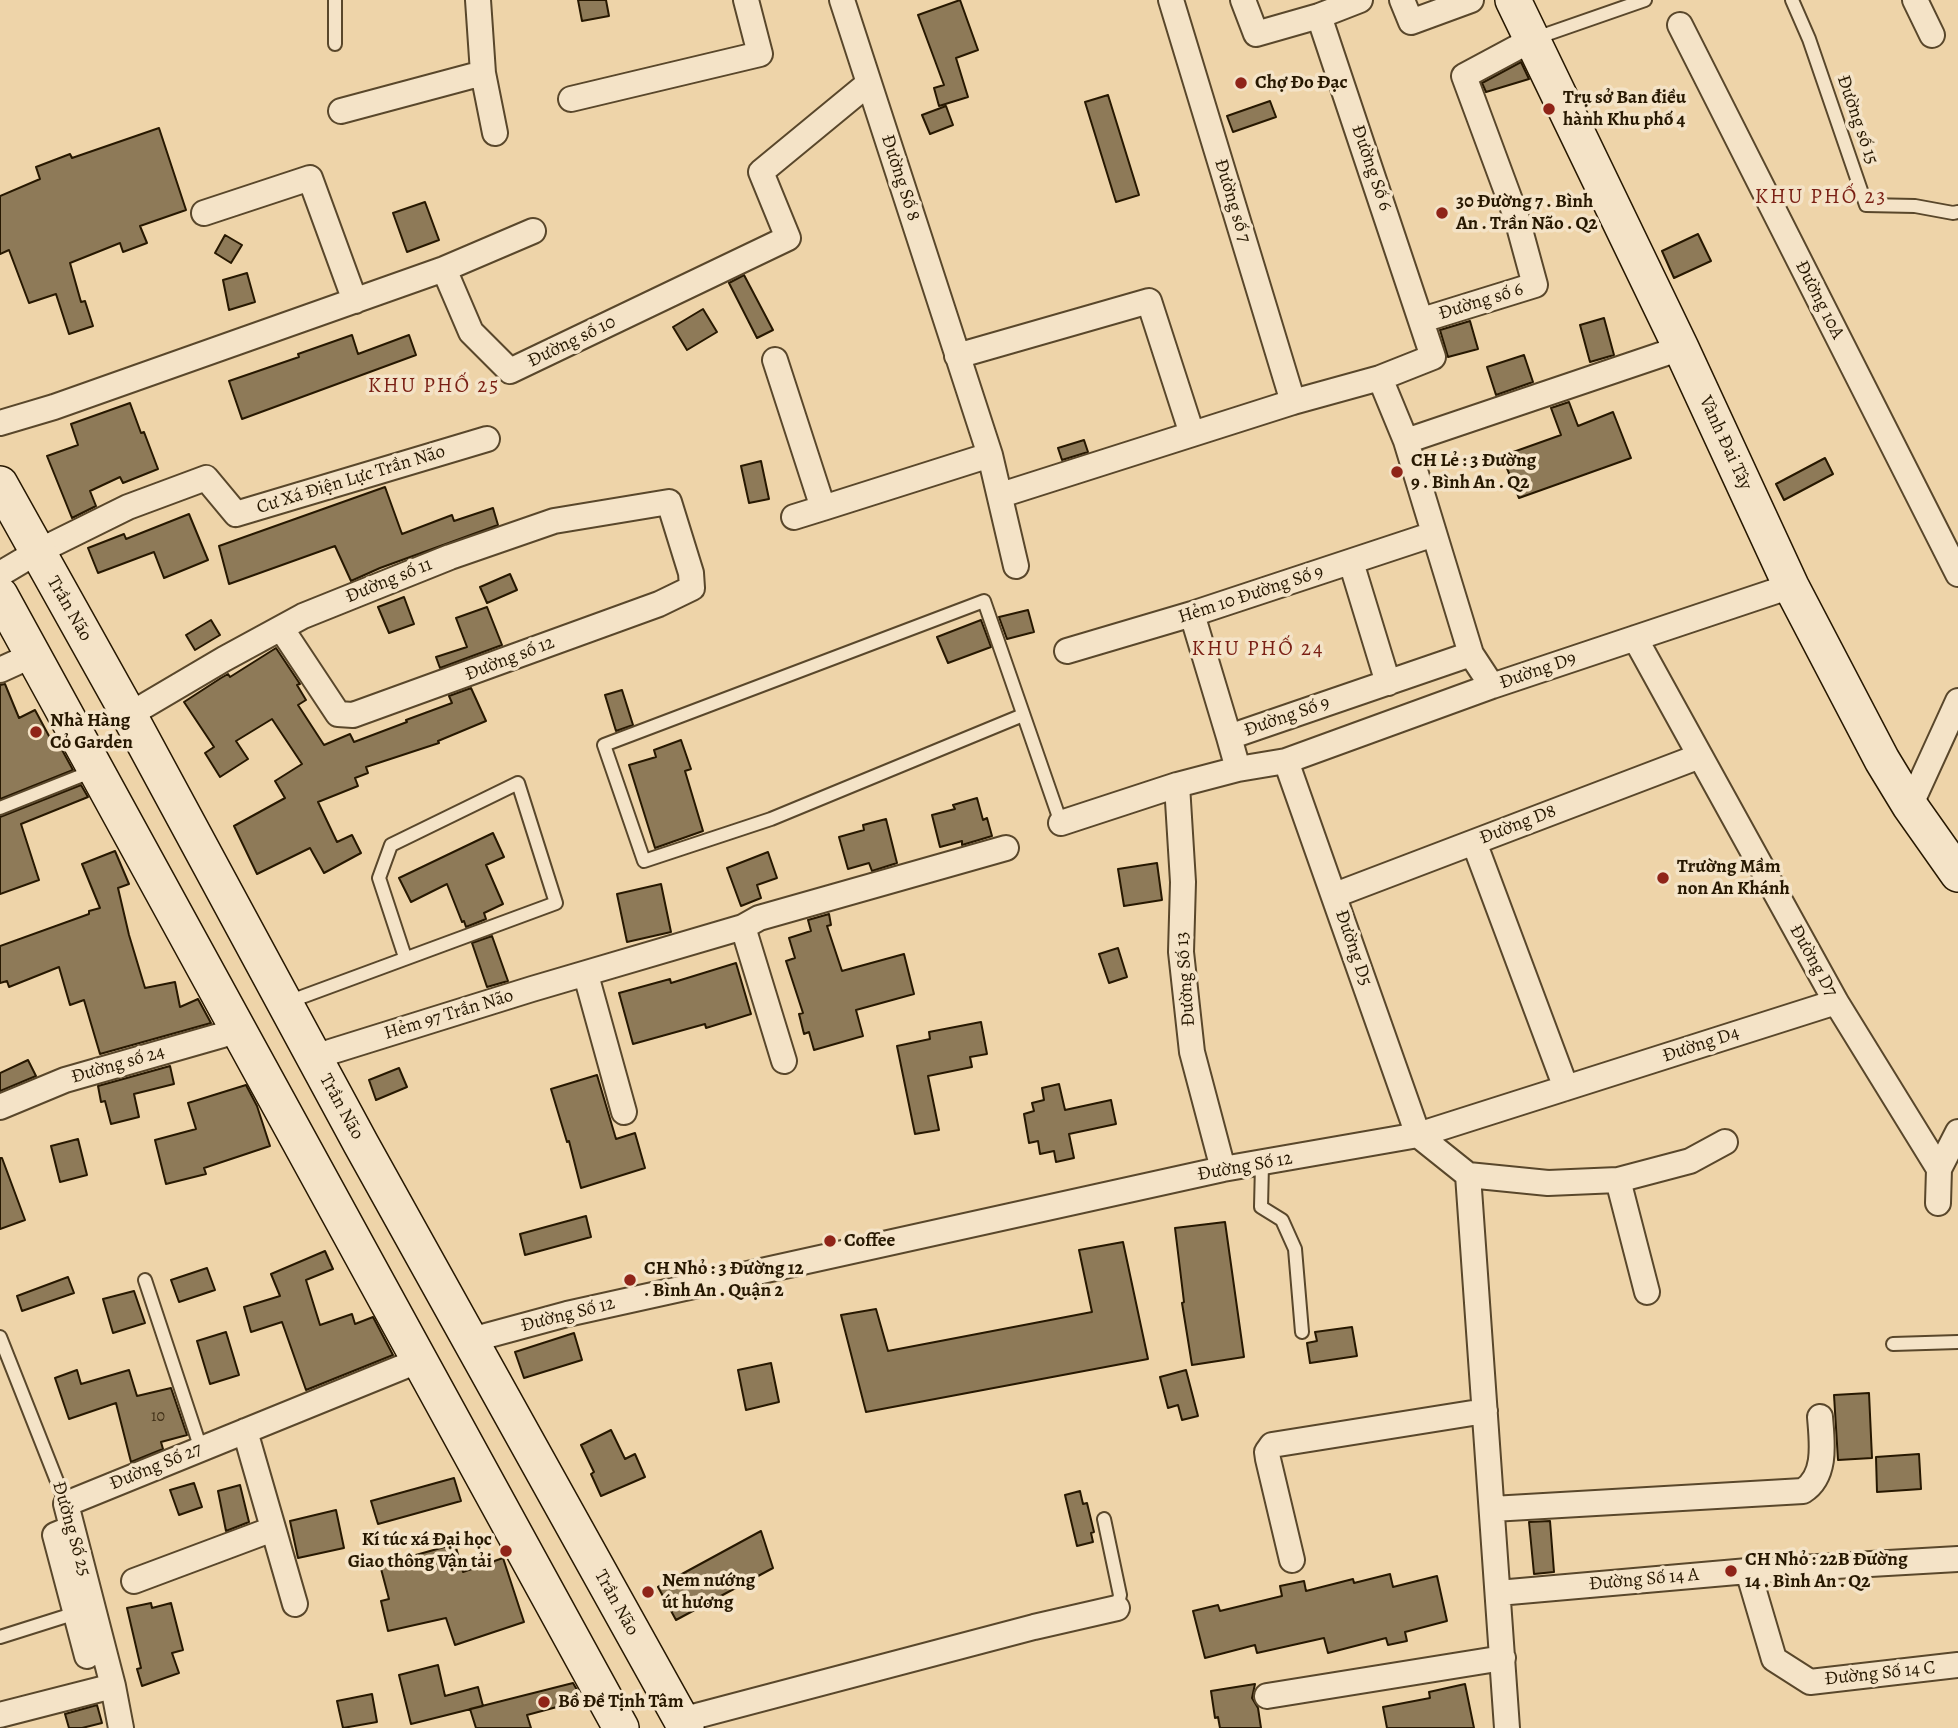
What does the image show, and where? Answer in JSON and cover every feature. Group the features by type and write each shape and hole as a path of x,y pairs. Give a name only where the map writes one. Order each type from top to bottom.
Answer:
{"main road":[{"name":"Vành Đai Tây","path":"1513,0 1681,348 1791,586 1852,704 1910,806 1958,874"},
{"name":"Trần Não","path":"0,484 130,715 361,1144 684,1724"},
{"path":"0,595 318,1171 616,1727"},
{"path":"318,1171 361,1144"}],"street":[{"path":"478,0 483,73 495,133"},
{"path":"571,99 760,54 746,0"},
{"name":"Đường Số 8","path":"842,0 989,455 1001,495 1016,566"},
{"name":"Đường số 7","path":"1171,0 1293,402"},
{"path":"1243,0 1256,34 1319,16 1360,0"},
{"path":"1402,0 1411,22 1471,0"},
{"path":"1915,0 1932,36"},
{"name":"Đường Số 6","path":"1319,16 1433,356 1380,378"},
{"name":"Đường 10A","path":"1681,25 1958,575"},
{"name":"Đường số 6","path":"1422,320 1535,285 1517,219 1464,76 1533,39"},
{"path":"341,111 483,73"},
{"name":"Đường số 10","path":"444,270 471,332 510,371 788,238 761,172 869,83"},
{"path":"204,213 310,178 355,301"},
{"path":"0,423 54,407 444,270 533,231"},
{"path":"957,356 1149,300 1192,433"},
{"path":"1405,441 1681,348"},
{"path":"775,360 823,508"},
{"path":"1001,495 1192,433 1380,378 1405,441 1471,654 1492,686"},
{"name":"Cư Xá Điện Lực Trần Não","path":"0,575 37,552 128,507 206,478 236,514 487,439"},
{"path":"794,517 989,455"},
{"name":"Đường số 11","path":"130,715 303,616 450,556 543,524 669,502"},
{"name":"Đường số 12","path":"281,628 338,714 353,715 659,604 692,588 691,573 669,502"},
{"name":"Hẻm 10 Đường Số 9","path":"1067,651 1192,614 1434,534"},
{"path":"1351,562 1388,683"},
{"name":"Đường D9","path":"1238,769 1286,761 1492,686 1791,586"},
{"path":"1192,614 1229,737"},
{"name":"Đường D7","path":"1635,638 1836,1002 1939,1169"},
{"name":"Đường Số 9","path":"1061,823 1177,785 1238,769 1229,737 1471,654"},
{"path":"0,670 33,655"},
{"path":"1910,806 1958,701"},
{"name":"Đường D8","path":"1335,895 1700,756"},
{"name":"Đường D5","path":"1286,761 1418,1135"},
{"name":"Đường Số 13","path":"1177,785 1182,882 1181,952 1192,1052 1223,1169"},
{"path":"1474,842 1566,1088"},
{"name":"Hẻm 97 Trần Não","path":"314,1058 532,989 743,927 759,918 1006,848"},
{"path":"743,927 784,1061"},
{"path":"586,975 624,1112"},
{"name":"Đường D4","path":"1418,1135 1836,1002"},
{"name":"Đường số 24","path":"0,1107 65,1080 240,1030"},
{"path":"1938,1203 1939,1169 1958,1132"},
{"path":"1418,1135 1468,1175 1548,1183 1618,1180 1690,1161 1725,1142"},
{"name":"Đường Số 12","path":"471,1340 567,1314 1223,1169 1418,1135"},
{"path":"1468,1175 1507,1728"},
{"path":"1618,1180 1647,1292"},
{"name":"Đường Số 27","path":"66,1504 420,1360"},
{"path":"1292,1560 1268,1459 1267,1452 1272,1445 1485,1410"},
{"path":"1492,1509 1802,1491 1812,1485 1820,1464 1820,1417"},
{"path":"245,1431 295,1604"},
{"name":"Đường Số 25","path":"66,1504 113,1686 121,1728"},
{"path":"72,1528 55,1535 87,1656"},
{"path":"134,1581 273,1529"},
{"name":"Đường Số 14 A","path":"1499,1593 1748,1571 1958,1559"},
{"name":"Đường Số 14 C","path":"1748,1571 1774,1659 1810,1682 1958,1665"},
{"path":"684,1724 1034,1627 1117,1608"},
{"path":"1267,1696 1503,1658"},
{"path":"0,1715 113,1686"}],"lane":[{"path":"335,0 335,44"},
{"path":"1533,39 1645,0"},
{"name":"Đường số 15","path":"1792,0 1809,39 1866,205 1915,206 1953,214 1958,212"},
{"path":"1023,715 771,820 644,861 604,745 984,601 1061,823"},
{"path":"0,807 96,769"},
{"path":"285,1003 556,903 518,783 391,845 379,878 405,957"},
{"path":"1262,1164 1261,1207 1282,1220 1295,1248 1303,1332"},
{"path":"145,1280 201,1449"},
{"name":"Đường Số 25","path":"0,1336 66,1504"},
{"path":"1893,1344 1958,1342"},
{"path":"1104,1519 1120,1595 1117,1608"},
{"path":"0,1637 76,1613"}],"building":[{"path":"578,0 606,0 609,16 582,21"},
{"path":"960,0 978,50 956,58 968,97 939,106 934,88 944,85 918,15"},
{"path":"1521,62 1529,79 1486,92 1482,83"},
{"path":"1108,95 1139,195 1116,202 1085,102"},
{"path":"1270,101 1276,117 1233,132 1227,116"},
{"path":"946,106 953,125 930,134 922,115"},
{"path":"159,128 186,210 140,226 147,243 123,252 120,243 70,263 81,302 85,301 93,326 69,334 56,294 29,303 9,250 0,254 0,196 40,179 36,167 70,154 72,158"},
{"path":"425,202 439,240 407,252 393,213"},
{"path":"1698,234 1711,261 1674,278 1662,251"},
{"path":"225,235 242,245 231,263 215,253"},
{"path":"247,273 255,302 229,310 223,280"},
{"path":"744,275 773,330 757,338 729,283"},
{"path":"703,309 717,332 687,350 673,327"},
{"path":"1604,318 1614,355 1590,362 1580,325"},
{"path":"1470,321 1478,349 1448,357 1440,330"},
{"path":"352,335 358,354 409,335 416,355 242,419 229,381"},
{"path":"1524,355 1533,382 1496,395 1487,367"},
{"path":"1569,402 1578,426 1613,412 1631,458 1519,498 1502,456 1561,435 1551,408"},
{"path":"130,403 158,469 123,483 120,477 90,491 96,506 72,518 47,456 78,445 71,424"},
{"path":"1084,440 1088,452 1062,460 1058,448"},
{"path":"1825,458 1833,474 1784,500 1776,484"},
{"path":"761,461 769,499 749,503 741,466"},
{"path":"385,487 402,534 452,515 454,521 493,508 498,525 351,581 335,546 229,584 219,546"},
{"path":"189,514 208,560 164,578 154,552 98,573 88,548 124,534 126,539"},
{"path":"510,574 517,590 487,603 480,587"},
{"path":"404,597 414,624 389,633 378,607"},
{"path":"487,607 502,645 440,668 436,657 467,647 456,618"},
{"path":"1028,610 1034,632 1007,639 999,617"},
{"path":"211,620 220,635 195,650 186,635"},
{"path":"981,620 991,647 948,663 937,637"},
{"path":"276,648 300,684 297,685 306,700 298,705 324,745 350,734 354,742 407,722 406,720 452,703 449,696 471,688 486,721 438,741 439,743 366,767 368,773 355,778 358,786 318,802 337,842 352,835 361,853 324,873 310,848 257,874 234,826 285,798 275,781 302,764 272,719 236,741 248,759 220,777 205,753 214,747 184,702"},
{"path":"5,684 19,718 35,710 56,749 61,748 73,770 0,799 0,685"},
{"path":"622,690 633,725 616,731 605,695"},
{"path":"681,740 691,769 685,771 703,831 655,848 629,765 656,757 654,750"},
{"path":"81,785 88,797 21,824 39,880 0,894 0,817"},
{"path":"977,798 983,820 987,818 992,836 962,845 962,841 940,847 932,815 955,809 953,805"},
{"path":"886,819 897,863 872,871 869,863 848,869 839,837 864,830 863,825"},
{"path":"493,833 504,857 486,865 503,904 484,913 486,919 466,927 447,884 411,902 399,878"},
{"path":"115,851 129,884 118,888 145,988 175,982 180,1007 198,999 211,1023 100,1054 84,1000 70,1005 59,967 9,987 7,981 0,983 0,946 100,908 82,864"},
{"path":"768,852 777,878 757,885 761,898 741,906 727,868"},
{"path":"1157,863 1162,900 1124,906 1118,869"},
{"path":"661,884 671,932 627,942 617,894"},
{"path":"829,914 831,925 827,926 842,971 904,954 914,994 856,1010 863,1036 814,1050 809,1032 804,1034 799,1014 803,1013 786,961 795,958 789,938 811,931 808,920"},
{"path":"492,936 508,981 487,987 472,943"},
{"path":"1118,948 1127,977 1109,983 1099,954"},
{"path":"736,963 751,1014 706,1028 705,1024 633,1044 619,993 670,979 671,983"},
{"path":"981,1022 987,1054 970,1057 972,1067 928,1076 939,1130 915,1134 897,1046 930,1039 929,1032"},
{"path":"28,1060 36,1076 0,1091 0,1073"},
{"path":"170,1066 174,1084 134,1094 139,1117 111,1124 105,1101 101,1102 98,1086"},
{"path":"399,1068 407,1087 376,1100 369,1080"},
{"path":"597,1075 616,1139 635,1133 645,1168 581,1188 569,1141 567,1142 551,1089"},
{"path":"1059,1084 1065,1110 1111,1100 1116,1124 1069,1134 1074,1158 1056,1162 1054,1151 1040,1154 1038,1141 1029,1143 1024,1114 1034,1111 1032,1103 1044,1100 1042,1088"},
{"path":"246,1085 257,1106 270,1146 204,1168 206,1174 166,1184 155,1140 196,1129 188,1103"},
{"path":"78,1139 87,1175 60,1182 51,1146"},
{"path":"0,1158 25,1220 0,1229"},
{"path":"586,1216 591,1237 525,1255 520,1234"},
{"path":"1225,1222 1244,1357 1192,1365 1182,1303 1175,1228"},
{"path":"1123,1242 1148,1359 866,1412 841,1315 876,1309 888,1351 1092,1312 1079,1250"},
{"path":"325,1251 333,1269 306,1280 320,1325 352,1314 355,1324 373,1317 393,1355 306,1390 282,1322 251,1332 244,1307 280,1296 271,1274"},
{"path":"207,1268 215,1290 179,1302 171,1280"},
{"path":"68,1277 74,1293 22,1311 17,1296"},
{"path":"134,1291 145,1323 113,1333 103,1299"},
{"path":"1352,1327 1357,1356 1310,1363 1307,1343 1317,1341 1315,1332"},
{"path":"226,1332 239,1375 210,1384 197,1341"},
{"path":"574,1333 582,1360 524,1378 515,1352"},
{"path":"771,1363 779,1402 746,1410 738,1370"},
{"path":"77,1370 81,1384 129,1370 137,1396 171,1388 187,1435 161,1442 163,1449 131,1462 116,1403 69,1419 55,1378"},
{"path":"1186,1370 1198,1416 1182,1420 1178,1405 1168,1408 1160,1377"},
{"path":"1869,1393 1872,1458 1838,1460 1834,1395"},
{"path":"611,1430 625,1459 635,1454 645,1477 601,1496 591,1474 594,1472 581,1445"},
{"path":"1919,1454 1921,1489 1877,1492 1876,1457"},
{"path":"454,1478 461,1501 378,1524 371,1501"},
{"path":"194,1483 202,1507 179,1515 170,1490"},
{"path":"240,1485 249,1522 226,1531 218,1491"},
{"path":"1080,1491 1083,1504 1087,1503 1094,1532 1091,1533 1093,1542 1077,1546 1065,1495"},
{"path":"336,1510 344,1548 298,1558 290,1521"},
{"path":"1550,1521 1554,1572 1534,1574 1529,1522"},
{"path":"761,1531 773,1568 676,1620 658,1587"},
{"path":"455,1544 463,1572 503,1558 524,1622 455,1645 446,1618 388,1631 381,1601 389,1599 380,1565"},
{"path":"1390,1574 1393,1587 1437,1576 1447,1621 1405,1632 1407,1641 1388,1645 1386,1638 1328,1653 1324,1638 1257,1653 1255,1645 1205,1658 1193,1611 1218,1605 1220,1611 1282,1596 1280,1586 1304,1581 1306,1591 1353,1579 1354,1583"},
{"path":"151,1603 152,1608 171,1603 183,1650 172,1653 179,1673 142,1686 137,1669 141,1668 127,1608"},
{"path":"438,1665 445,1696 478,1687 483,1706 411,1724 399,1675"},
{"path":"573,1683 583,1700 527,1715 531,1728 476,1728 470,1709"},
{"path":"1255,1684 1252,1698 1258,1708 1261,1728 1220,1728 1218,1717 1215,1718 1211,1691"},
{"path":"1465,1684 1474,1728 1387,1728 1383,1707 1430,1698 1429,1692"},
{"path":"372,1694 377,1722 343,1728 337,1701"},
{"path":"97,1705 102,1723 69,1728 65,1714"}],"place":[{"name":"Chợ Đo Đạc","path":"1241,83"},
{"name":"Trụ sở Ban điều hành Khu phố 4","path":"1549,109"},
{"name":"30 Đường 7 . Bình An . Trần Não . Q2","path":"1442,213"},
{"name":"CH Lẻ : 3 Đường 9 . Bình An . Q2","path":"1397,472"},
{"name":"Nhà Hàng Cỏ Garden","path":"36,732"},
{"name":"Trường Mầm non An Khánh","path":"1663,878"},
{"name":"Coffee","path":"830,1241"},
{"name":"CH Nhỏ : 3 Đường 12 . Bình An . Quận 2","path":"630,1280"},
{"name":"Kí túc xá Đại học Giao thông Vận tải","path":"506,1551"},
{"name":"CH Nhỏ : 22B Đường 14 . Bình An . Q2","path":"1731,1571"},
{"name":"Nem nướng út hương","path":"648,1592"},
{"name":"Bồ Đề Tịnh Tâm","path":"544,1702"}],"district":[{"name":"KHU PHỐ 23","path":"1821,198"},
{"name":"KHU PHỐ 25","path":"434,387"},
{"name":"KHU PHỐ 24","path":"1258,650"}]}
